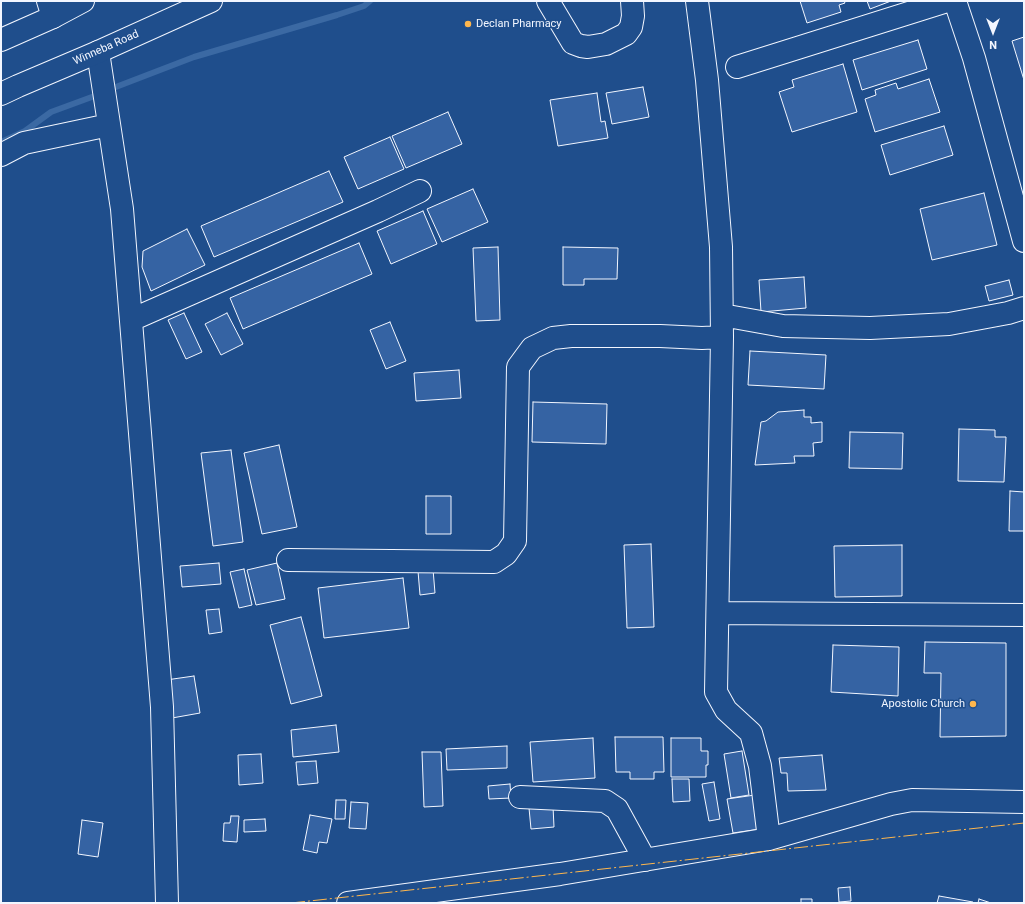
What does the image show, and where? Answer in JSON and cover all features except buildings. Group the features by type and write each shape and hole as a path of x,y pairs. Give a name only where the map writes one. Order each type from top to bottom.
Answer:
{"main road":[{"path":"1,40 50,9 84,1"},
{"name":"Winneba Road","path":"1,94 211,1"},
{"path":"548,1 574,43 580,46 588,47 606,44 626,34 631,27 633,16 632,1"},
{"path":"698,1 707,80 721,248 722,337 716,692 726,710 751,733 760,766 769,839"},
{"path":"737,67 947,1"},
{"path":"956,1 974,58 1024,241"},
{"path":"98,52 122,209 162,707 166,903"},
{"path":"1,155 24,143 109,125"},
{"path":"131,320 420,191"},
{"path":"722,315 783,326 870,328 949,324 1008,313 1024,308"},
{"path":"288,560 494,562 506,554 515,541 518,367 532,348 553,338 572,336 722,337"},
{"path":"718,613 1024,615"},
{"path":"520,797 605,801 617,809 645,860"},
{"path":"348,903 552,875 769,839 891,804 912,800 1024,802"}],"waterway":[{"path":"108,90 194,57 337,15 364,6 370,1"},
{"path":"1,142 25,131 51,112 100,94"}],"power":[{"path":"291,903 1024,823"}],"place":[{"name":"Declan Pharmacy","path":"468,24"},
{"name":"Apostolic Church","path":"973,704"}]}
